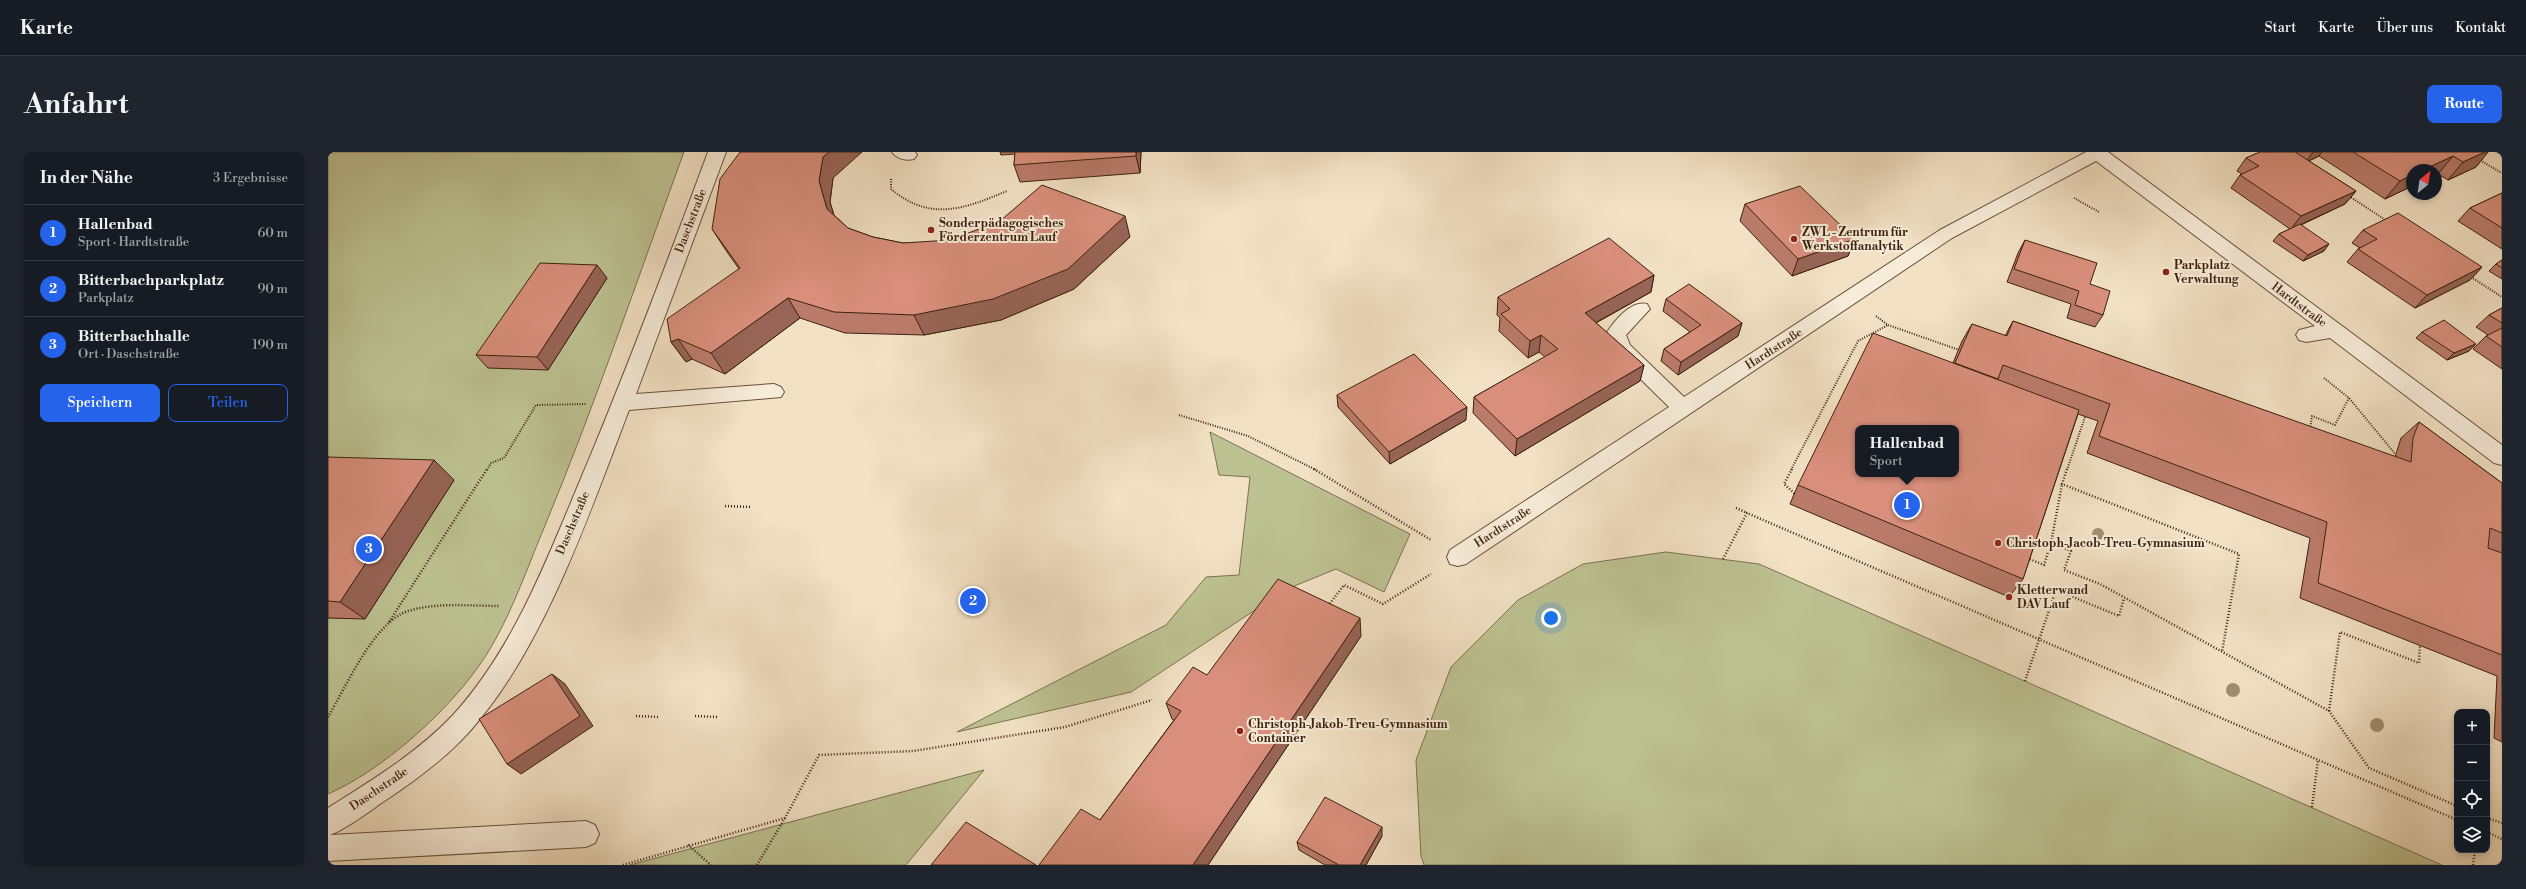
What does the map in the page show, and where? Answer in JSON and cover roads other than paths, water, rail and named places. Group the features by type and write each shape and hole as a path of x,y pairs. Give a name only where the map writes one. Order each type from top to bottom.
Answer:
{"street":[{"name":"Daschstraße","path":"328,823 402,775 461,723 510,659 538,607 623,403 717,152"},
{"name":"Hardtstraße","path":"1458,557 1946,234 2097,152 2502,457"},
{"path":"1640,308 1616,334 1622,349 1683,408"},
{"path":"2306,336 2334,330"},
{"path":"623,403 774,392"},
{"path":"328,848 586,834"}],"place":[{"name":"Sonderpädagogisches Förderzentrum Lauf","path":"931,230"},
{"name":"ZWL - Zentrum für Werkstoffanalytik","path":"1794,239"},
{"name":"Parkplatz Verwaltung","path":"2166,272"},
{"name":"Hallenbad","path":"1907,505"},
{"name":"Christoph-Jacob-Treu-Gymnasium","path":"1998,543"},
{"name":"Bitterbachhalle","path":"369,549"},
{"name":"Kletterwand DAV Lauf","path":"2009,597"},
{"name":"Bitterbachparkplatz","path":"973,601"},
{"name":"Christoph-Jakob-Treu-Gymnasium Container","path":"1240,731"}]}
